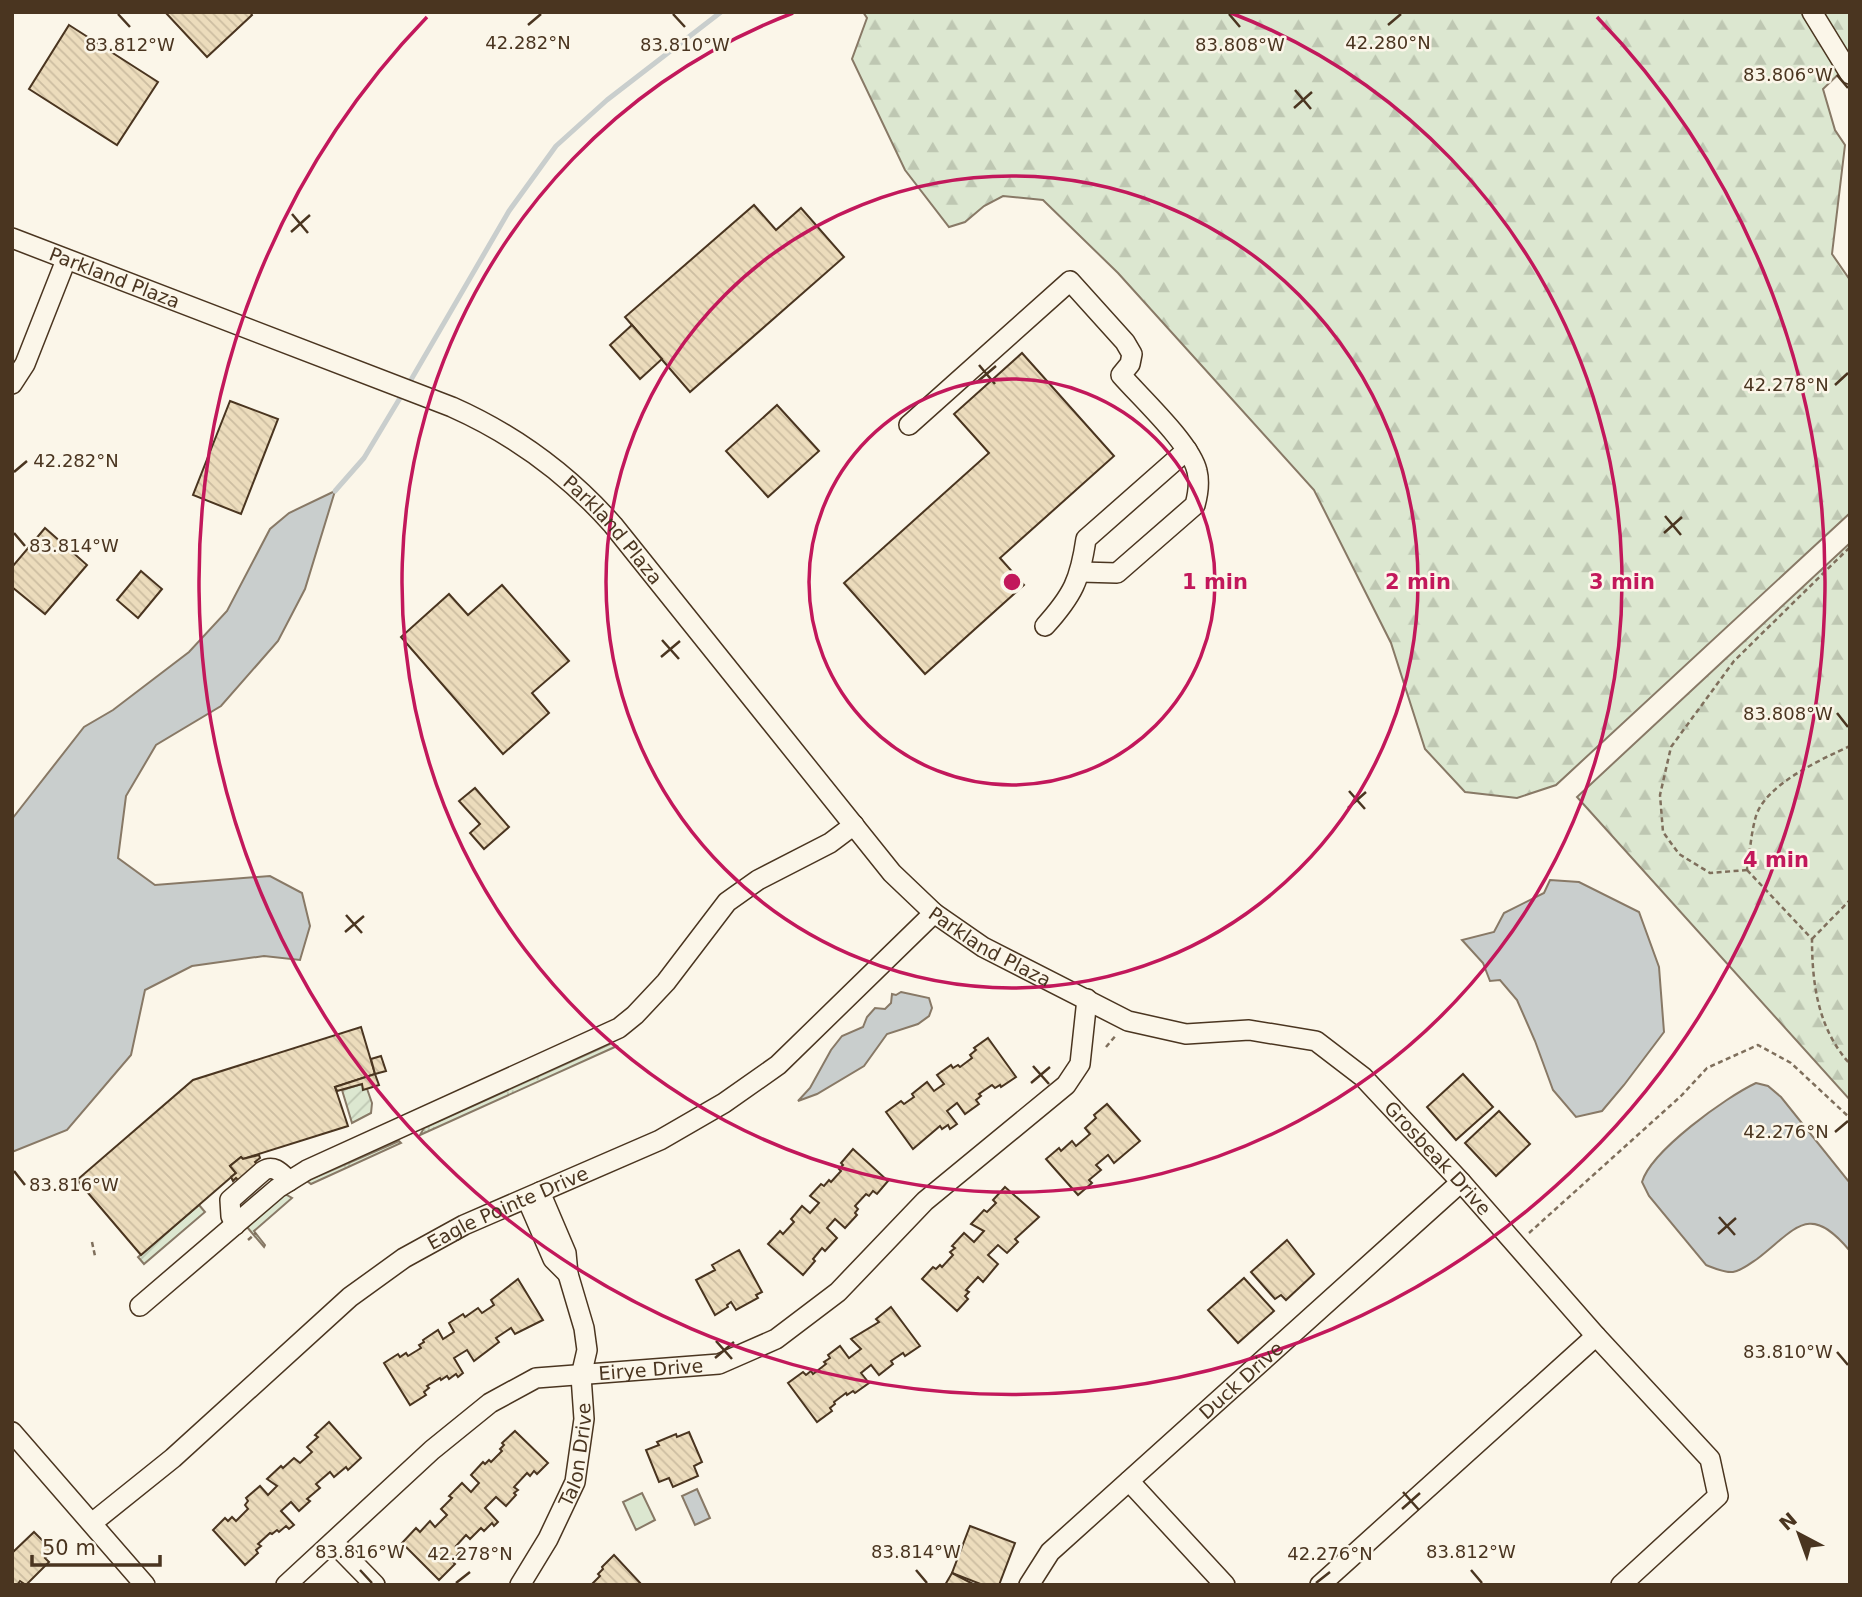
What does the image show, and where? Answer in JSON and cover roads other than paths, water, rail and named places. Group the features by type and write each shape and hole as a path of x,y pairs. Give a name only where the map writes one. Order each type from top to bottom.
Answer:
{"street":[{"path":"1812,12 1850,74"},
{"name":"Parkland Plaza","path":"12,238 425,397 480,419 516,439 557,469 593,502 892,873 934,913 1009,962 1087,999"},
{"path":"12,384 25,364 66,260"},
{"path":"909,425 1070,281 1125,342 1132,354 1130,364 1121,375 1187,450 1197,471 1199,490 1195,505 1117,573 1082,572"},
{"path":"1045,626 1064,606 1082,572 1086,539 1187,450"},
{"path":"140,1306 234,1225 230,1200 267,1168 275,1170 289,1181 307,1170 619,1028 666,982 727,902 758,880 830,843 853,825"},
{"name":"Eagle Pointe Drive","path":"92,1523 173,1458 350,1297 404,1258 464,1225 660,1140 724,1103 778,1065 934,913"},
{"name":"Grosbeak Drive","path":"1087,999 1128,1021 1186,1034 1249,1030 1316,1041 1363,1077 1461,1182 1596,1336 1710,1459 1718,1496 1621,1585"},
{"name":"Eirye Drive","path":"286,1585 432,1450 490,1403 536,1378 719,1364 776,1339 838,1292 925,1200 1066,1085 1080,1065 1087,999"},
{"name":"Duck Drive","path":"1029,1585 1050,1552 1461,1182"},
{"name":"Talon Drive","path":"520,1585 548,1539 575,1482 584,1419 581,1376 587,1350 584,1328 568,1274 553,1259 534,1195"},
{"path":"1320,1585 1596,1336"},
{"path":"12,1432 145,1585"},
{"path":"1129,1481 1225,1585"},
{"path":"333,1542 375,1585"}],"waterway":[{"path":"408,385 509,211 556,146 607,100 721,12"},
{"path":"335,491 364,458 403,393"}]}
